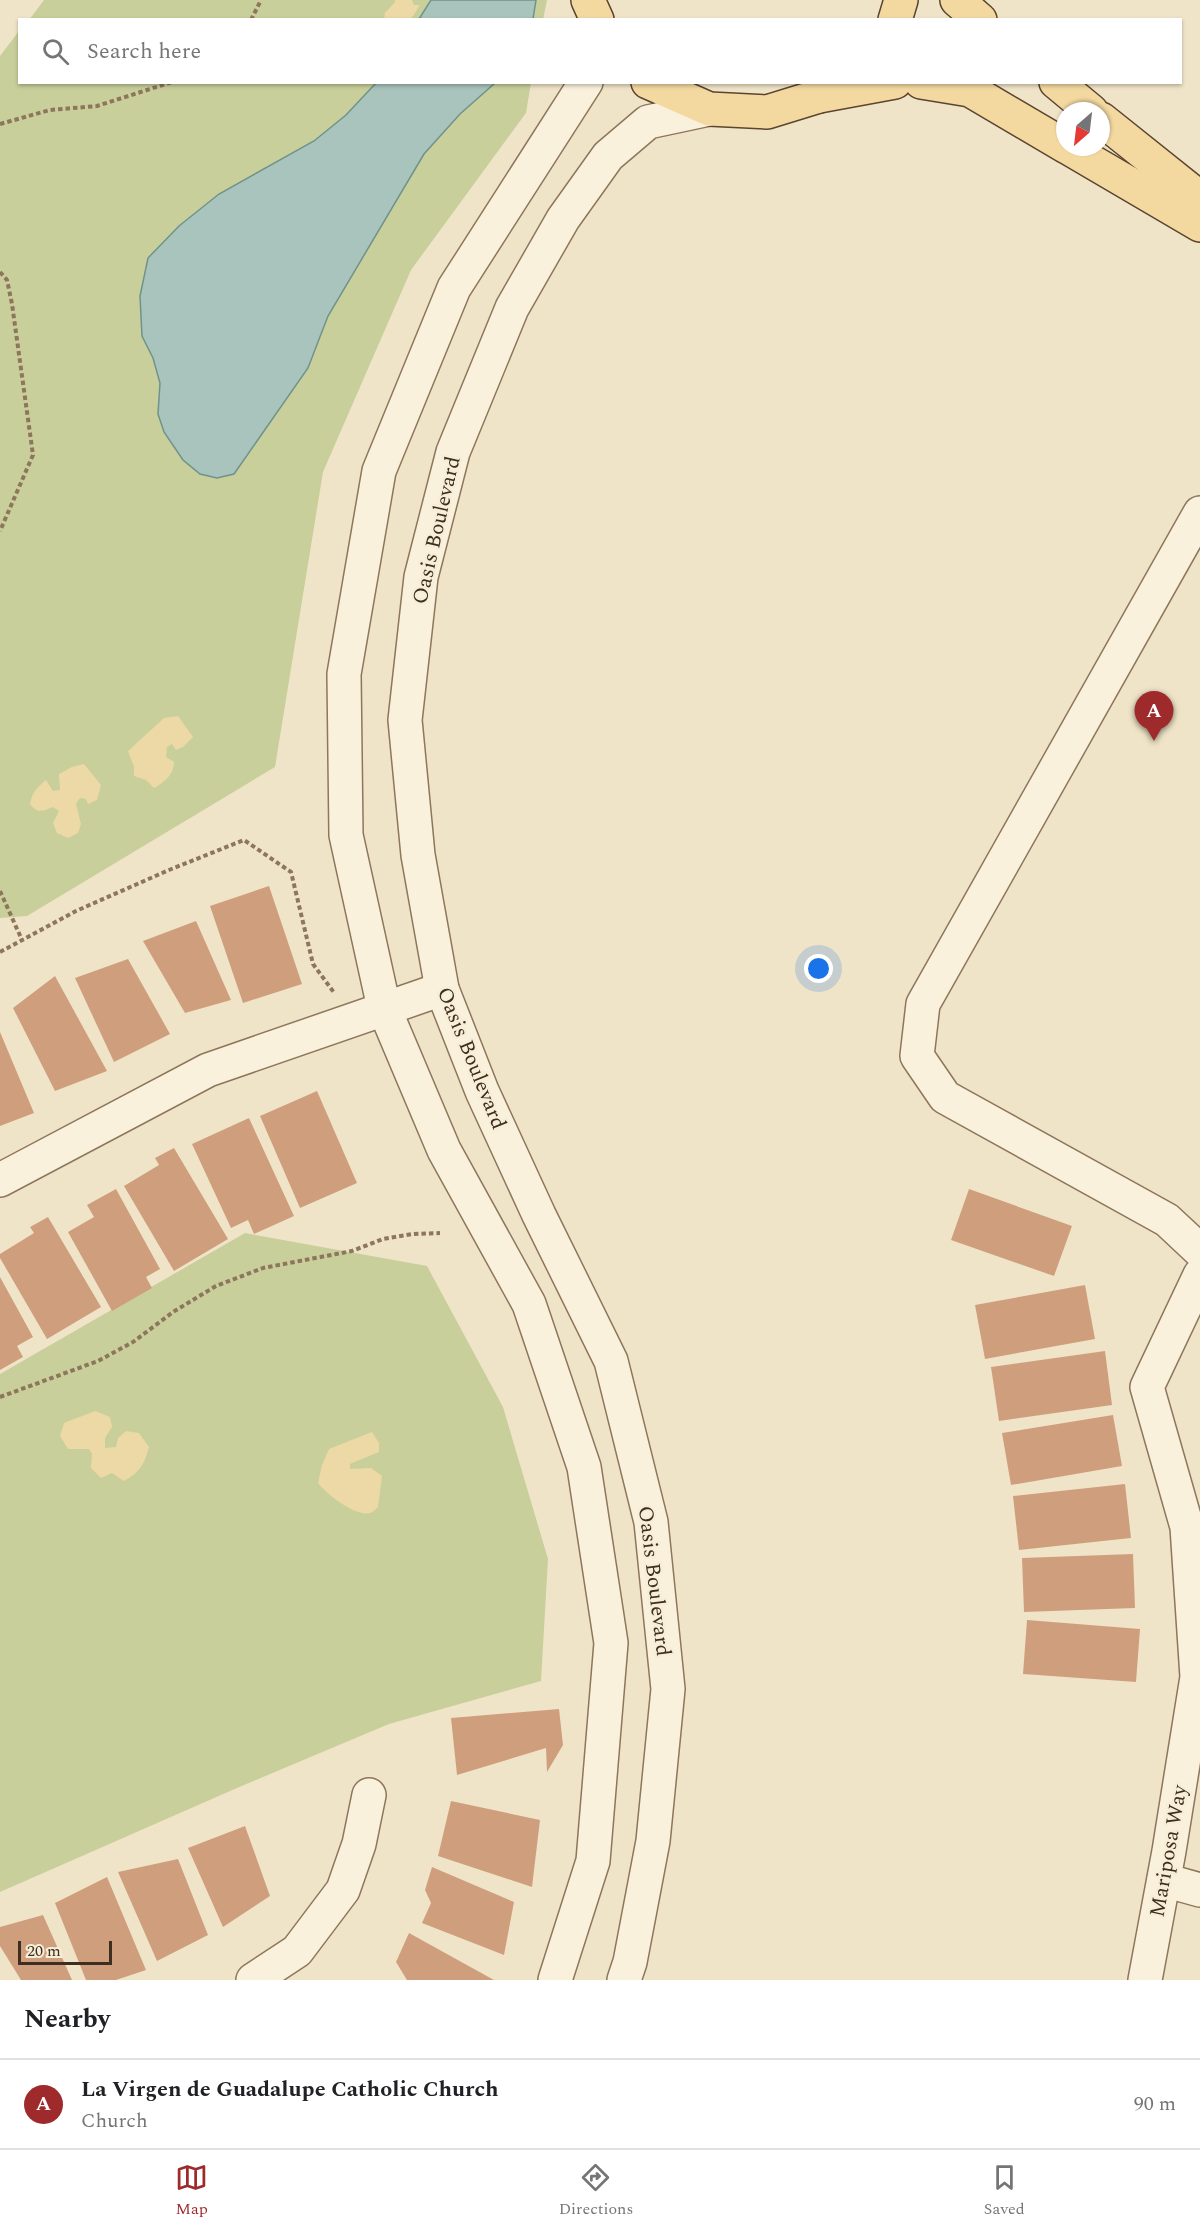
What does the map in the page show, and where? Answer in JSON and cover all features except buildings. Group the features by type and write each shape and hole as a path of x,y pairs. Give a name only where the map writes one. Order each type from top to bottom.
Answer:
{"main road":[{"path":"588,0 596,18"},
{"path":"896,18 901,0"},
{"path":"957,0 978,18"},
{"name":"Oasis Boulevard","path":"652,84 709,110 767,112 828,89 876,84"},
{"path":"933,84 970,90 1056,140"},
{"path":"1058,84 1081,102"},
{"path":"1110,126 1200,198"},
{"path":"1083,156 1200,225"}],"street":[{"path":"555,1980 594,1861 611,1643 584,1467 529,1304 444,1150 384,1008 346,835 344,674 379,471 454,288 585,84"},
{"name":"Oasis Boulevard","path":"624,1980 630,1962 653,1841 668,1689 651,1522 611,1361 539,1215 487,1101 442,989 418,855 405,720 421,577 453,452 512,308 563,219 608,156 648,122 709,110"},
{"path":"1200,513 923,1004 917,1056 945,1097 1167,1220 1200,1251"},
{"path":"0,1180 208,1070 442,989"},
{"name":"Mariposa Way","path":"1145,1980 1164,1880 1197,1677 1193,1527 1148,1387 1200,1275"},
{"path":"254,1980 297,1952 343,1890 359,1844 369,1795"},
{"path":"1164,1880 1200,1890"}],"path":[{"path":"252,18 261,0"},
{"path":"0,124 50,110 97,106 166,84"},
{"path":"0,272 7,280 12,304 33,455 0,531"},
{"path":"0,952 76,911 244,840 291,872 313,964 353,1018"},
{"path":"0,891 22,940"},
{"path":"0,1397 98,1361 133,1342 173,1312 216,1286 263,1268 352,1251 383,1239 413,1234 440,1233"}],"green space":[{"path":"44,0 547,0 543,18 30,18"},
{"path":"18,32 18,84 531,84 526,113 411,270 323,472 275,767 27,916 0,918 0,56"},
{"path":"245,1233 427,1266 503,1407 548,1559 541,1681 389,1724 0,1892 0,1374"}],"sand":[{"path":"395,0 412,0 414,5 420,5 412,18 384,18 385,13"},
{"path":"178,716 193,737 183,747 176,750 172,744 167,747 166,757 174,762 171,774 154,788 146,780 134,776 134,767 128,751 164,718"},
{"path":"84,764 101,785 97,800 88,804 86,799 80,798 76,804 81,824 78,833 68,838 57,833 53,823 59,811 53,807 38,810 30,804 35,790 46,780 53,791 60,790 59,774"},
{"path":"95,1411 110,1417 112,1427 105,1438 105,1448 116,1447 118,1438 126,1431 139,1433 149,1447 141,1467 124,1481 112,1473 101,1478 91,1468 92,1454 89,1449 68,1449 60,1436 64,1423"},
{"path":"372,1432 379,1443 379,1452 350,1464 350,1469 371,1468 382,1476 378,1507 371,1513 357,1512 342,1504 318,1483 329,1449"}],"water":[{"path":"431,0 536,0 533,18 420,18"},
{"path":"375,84 494,84 460,114 424,154 328,316 308,368 234,474 217,478 200,474 183,460 164,432 158,414 160,383 153,358 142,336 140,296 148,258 179,226 219,194 314,141 346,115"}],"place":[{"name":"La Virgen de Guadalupe Catholic Church","path":"1154,741"}]}
